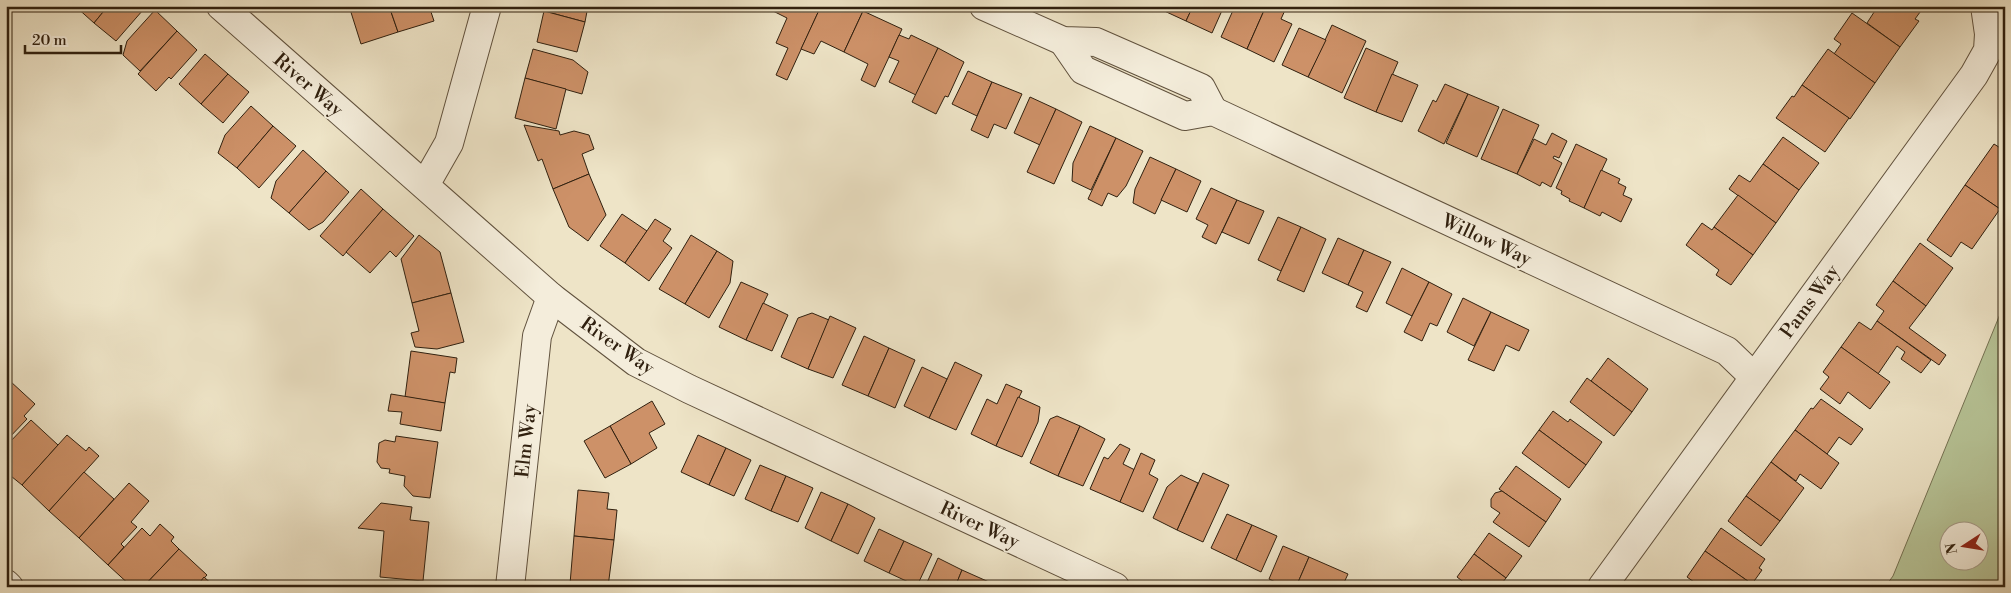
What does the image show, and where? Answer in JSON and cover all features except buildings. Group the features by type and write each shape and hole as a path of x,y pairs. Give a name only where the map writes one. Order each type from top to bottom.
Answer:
{"street":[{"name":"River Way","path":"221,6 551,297 636,362 689,389 1115,587"},
{"path":"425,185 450,143 487,6"},
{"name":"Willow Way","path":"984,6 1063,41 1083,70 1185,116 1213,111 1728,351 1754,377"},
{"name":"Pams Way","path":"1602,587 1974,75 1997,38 1985,6"},
{"name":"Elm Way","path":"510,587 537,336 551,297"}],"green space":[{"path":"2005,302 2005,587 1885,587 1893,576"}]}
